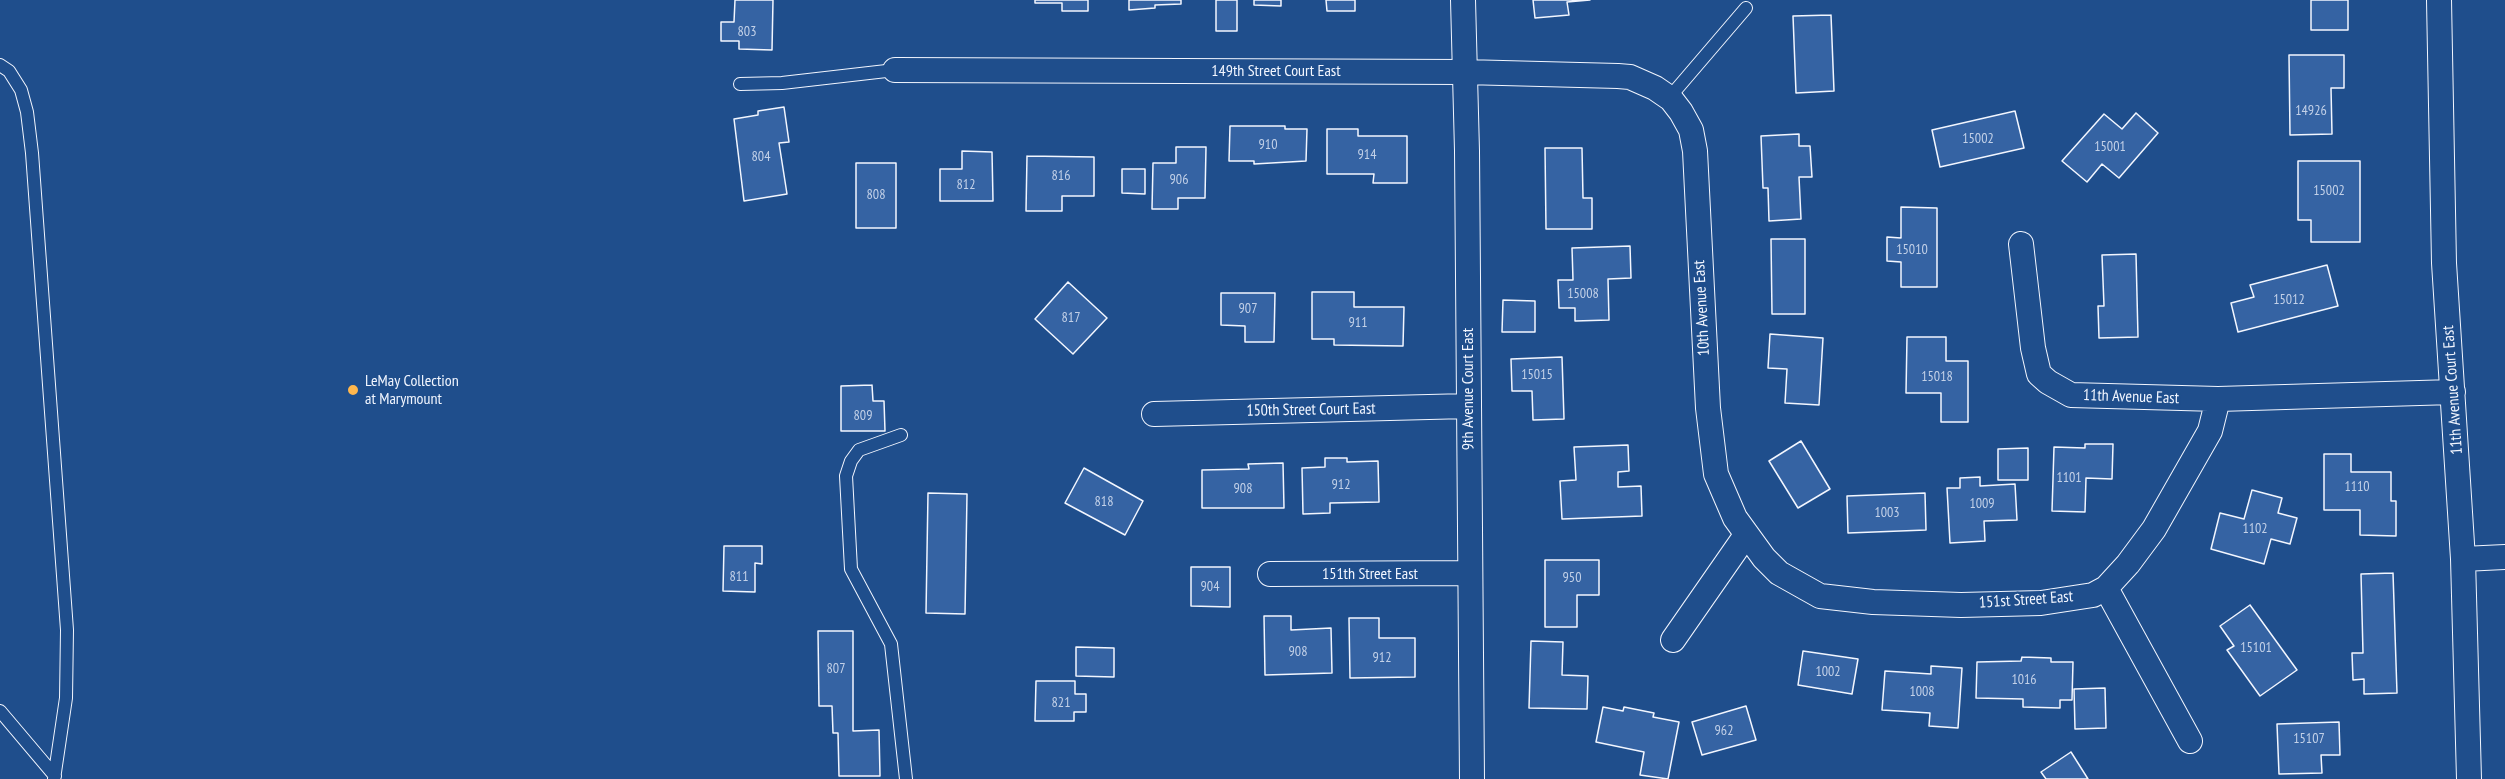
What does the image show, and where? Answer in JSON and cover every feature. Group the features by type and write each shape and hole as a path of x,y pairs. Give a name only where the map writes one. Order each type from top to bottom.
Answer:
{"street":[{"name":"9th Avenue Court East","path":"1463,0 1472,779"},
{"name":"11th Avenue Court East","path":"2439,0 2444,263 2463,559 2469,779"},
{"name":"149th Street Court East","path":"895,70 1464,72 1617,75 1636,79 1662,93"},
{"name":"10th Avenue East","path":"1662,93 1681,112 1691,130 1695,151 1697,235 1712,455 1716,474 1735,518 1746,536"},
{"name":"11th Avenue East","path":"2021,244 2038,374 2048,382 2071,395 2218,399"},
{"path":"2218,399 2453,392"},
{"name":"151st Street East","path":"1746,536 1779,573 1820,596 1873,602 1961,605 2041,603 2093,595 2106,588 2147,538 2182,483 2210,431 2218,399"},
{"name":"150th Street Court East","path":"1155,414 1468,406"},
{"path":"1673,639 1746,536"},
{"path":"2463,559 2505,557"},
{"name":"151th Street East","path":"1270,574 1469,573"},
{"path":"2106,588 2190,741"}],"lane":[{"path":"1662,93 1746,8"},
{"path":"0,65 9,71 21,90 27,112 32,153 67,630 66,698 55,778"},
{"path":"740,84 782,83 895,70"},
{"path":"902,435 859,450 851,461 846,476 851,569 891,644 906,779"},
{"path":"0,711 55,778"}],"building":[{"path":"735,0 773,0 772,50 739,49 739,41 721,41 721,22 734,22"},
{"path":"1035,0 1088,0 1088,11 1062,11 1062,3 1035,3"},
{"path":"1129,0 1181,0 1181,4 1155,5 1155,8 1129,10"},
{"path":"1216,0 1237,0 1237,31 1216,31"},
{"path":"1254,0 1281,0 1281,6 1254,5"},
{"path":"1326,0 1355,0 1355,11 1327,11"},
{"path":"1533,0 1590,0 1567,2 1569,15 1535,18"},
{"path":"2311,0 2348,0 2348,30 2311,30"},
{"path":"1831,15 1834,91 1796,93 1793,16"},
{"path":"2289,55 2344,55 2344,88 2331,88 2332,134 2290,135"},
{"path":"784,107 789,142 779,143 787,194 744,201 734,119 758,115 758,111"},
{"path":"2015,111 2024,148 1940,167 1932,130"},
{"path":"2136,113 2158,133 2119,178 2102,164 2087,182 2062,161 2104,114 2122,129"},
{"path":"1230,126 1285,126 1285,129 1307,129 1306,161 1254,164 1254,161 1229,161"},
{"path":"1327,129 1358,129 1358,136 1407,136 1407,183 1373,183 1374,174 1327,174"},
{"path":"1799,134 1799,146 1810,146 1812,177 1799,177 1801,219 1769,221 1768,188 1763,188 1761,136"},
{"path":"1176,147 1206,147 1205,198 1178,198 1178,209 1152,209 1153,163 1176,163"},
{"path":"1545,148 1582,148 1583,198 1592,198 1592,229 1546,229"},
{"path":"962,151 992,152 993,201 940,201 940,169 962,169"},
{"path":"1027,156 1094,157 1094,196 1062,196 1062,211 1026,211"},
{"path":"2298,161 2360,161 2360,242 2311,242 2311,220 2298,220"},
{"path":"856,163 896,163 896,228 856,228"},
{"path":"1122,169 1145,169 1145,194 1122,193"},
{"path":"1901,207 1937,208 1937,287 1901,287 1901,262 1887,261 1887,237 1901,238"},
{"path":"1771,239 1805,239 1805,314 1772,314"},
{"path":"1630,246 1631,278 1608,279 1609,320 1575,321 1575,308 1559,308 1558,280 1573,280 1572,248"},
{"path":"2136,254 2138,337 2099,338 2098,306 2104,306 2102,255"},
{"path":"2327,265 2338,306 2238,332 2231,303 2254,297 2250,285"},
{"path":"1068,282 1107,318 1073,354 1035,319"},
{"path":"1312,292 1354,292 1354,307 1404,307 1403,346 1334,345 1334,339 1312,339"},
{"path":"1221,293 1275,293 1274,342 1245,342 1245,326 1221,325"},
{"path":"1503,300 1535,301 1535,332 1502,332"},
{"path":"1770,334 1823,338 1819,405 1785,403 1787,369 1768,368"},
{"path":"1907,337 1946,337 1946,361 1968,361 1968,422 1941,422 1941,393 1906,393"},
{"path":"1562,357 1564,419 1533,420 1532,391 1512,391 1511,359"},
{"path":"872,385 873,401 884,401 885,431 841,431 841,386"},
{"path":"1801,441 1830,489 1798,508 1769,461"},
{"path":"2085,444 2113,444 2112,479 2086,478 2085,512 2052,511 2054,447 2085,448"},
{"path":"1628,445 1629,471 1618,472 1618,487 1641,486 1642,516 1562,519 1560,481 1576,480 1574,447"},
{"path":"2028,448 2028,480 1998,480 1998,449"},
{"path":"2324,454 2351,454 2351,472 2391,472 2391,501 2396,501 2396,536 2360,535 2360,510 2324,510"},
{"path":"1325,458 1347,458 1347,462 1378,461 1379,502 1330,503 1330,513 1303,514 1302,468 1325,467"},
{"path":"1283,463 1284,508 1202,508 1202,470 1249,469 1248,464"},
{"path":"1084,468 1143,501 1125,535 1065,503"},
{"path":"1980,477 1980,486 2015,484 2017,520 1984,521 1985,541 1950,543 1947,488 1960,488 1960,478"},
{"path":"2252,490 2282,498 2278,513 2297,518 2290,544 2271,539 2264,564 2211,549 2220,513 2244,519"},
{"path":"928,493 967,494 965,614 926,613"},
{"path":"1925,493 1926,530 1848,533 1847,496"},
{"path":"724,546 762,546 762,564 755,563 755,592 723,591"},
{"path":"1545,560 1599,560 1599,595 1577,595 1577,627 1545,627"},
{"path":"1191,567 1230,567 1230,607 1191,606"},
{"path":"2393,573 2397,693 2364,694 2364,679 2353,680 2352,653 2363,653 2361,574"},
{"path":"2250,605 2297,670 2260,696 2227,650 2234,646 2220,626"},
{"path":"1264,616 1291,616 1291,630 1331,628 1332,673 1265,675"},
{"path":"1349,618 1379,618 1379,638 1415,638 1415,677 1350,678"},
{"path":"818,631 853,631 853,731 879,730 880,776 839,776 838,733 833,733 832,706 819,706"},
{"path":"1531,641 1563,642 1562,675 1588,676 1587,709 1529,708"},
{"path":"1076,647 1114,648 1114,677 1076,676"},
{"path":"1803,651 1858,659 1852,694 1798,685"},
{"path":"2022,657 2051,658 2051,662 2073,662 2072,700 2060,700 2060,708 2023,707 2023,699 1976,698 1977,662 2021,661"},
{"path":"1931,666 1962,668 1958,728 1929,726 1930,713 1882,710 1885,671 1931,674"},
{"path":"1036,681 1075,681 1075,694 1086,694 1086,712 1074,712 1074,721 1035,721"},
{"path":"2105,688 2106,728 2075,729 2074,689"},
{"path":"1746,706 1756,740 1702,755 1692,722"},
{"path":"1603,707 1623,711 1624,707 1654,713 1653,717 1679,722 1668,779 1640,775 1644,752 1596,742"},
{"path":"2339,722 2340,755 2321,755 2322,773 2279,774 2277,724"},
{"path":"2071,752 2088,779 2046,779 2041,772"}],"place":[{"name":"LeMay Collection at Marymount","path":"353,390"}]}
